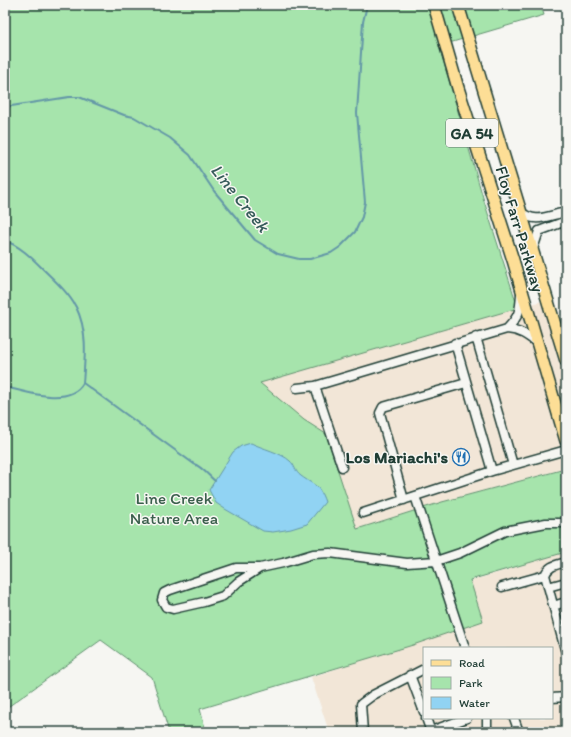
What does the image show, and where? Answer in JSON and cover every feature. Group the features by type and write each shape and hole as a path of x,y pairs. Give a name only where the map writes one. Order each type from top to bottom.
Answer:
{"main road":[{"name":"Floy Farr Parkway","path":"434,5 458,88 521,287 566,442"},
{"name":"Floy Farr Parkway","path":"458,5 565,354"}],"street":[{"path":"520,211 529,217 537,218 566,212"},
{"path":"532,249 539,231 566,221"},
{"path":"507,329 517,318 521,303 521,287"},
{"path":"296,388 315,386 455,343 507,329 519,330 537,343"},
{"path":"476,337 513,465"},
{"path":"455,343 492,471"},
{"path":"404,500 380,413 383,407 466,383"},
{"path":"315,386 342,467"},
{"path":"363,512 492,471 566,450"},
{"path":"415,496 465,647"},
{"path":"260,568 238,582 223,596 173,609 166,607 162,600 164,593 170,590 236,568 260,568 313,554 330,553 407,563 436,561 460,553 505,531 546,524 566,523"},
{"path":"566,562 552,566 547,570 545,575 566,653"},
{"path":"502,588 545,575"},
{"path":"548,587 566,582"},
{"path":"553,606 566,602"},
{"path":"363,732 361,704 373,695 423,669"},
{"path":"410,675 420,691 423,707"},
{"path":"553,698 564,697"},
{"path":"426,719 431,732 464,719"},
{"path":"487,719 487,732"},
{"path":"514,719 519,732"}],"shaded area":[{"path":"542,301 566,369 566,474 564,469 442,502 357,529 254,380"},
{"path":"566,552 566,732 329,732 311,677 483,621 470,581"}],"green space":[{"name":"Line Creek Nature Area","path":"5,5 541,5 544,15 439,46 484,201 518,308 260,383 304,420 326,434 357,529 442,502 565,469 566,552 470,580 483,621 413,645 200,709 206,732 169,732 152,677 101,640 5,709"}],"water":[{"path":"251,443 286,458 292,463 299,474 318,488 325,502 307,524 291,529 273,532 263,531 216,503 209,490 233,452 241,446"}],"waterway":[{"name":"Line Creek","path":"5,107 69,97 79,97 124,115 134,117 170,138 190,155 214,191 255,240 278,254 299,259 310,259 331,253 340,247 355,232 362,217 365,202 357,113 363,22 367,5"},
{"name":"Line Creek","path":"5,241 30,256 69,296 80,316 85,345 83,383 77,390 68,394 47,396 5,387"},
{"path":"83,383 205,471 215,481"}],"place":[{"name":"Los Mariachi's","path":"461,457"}]}
